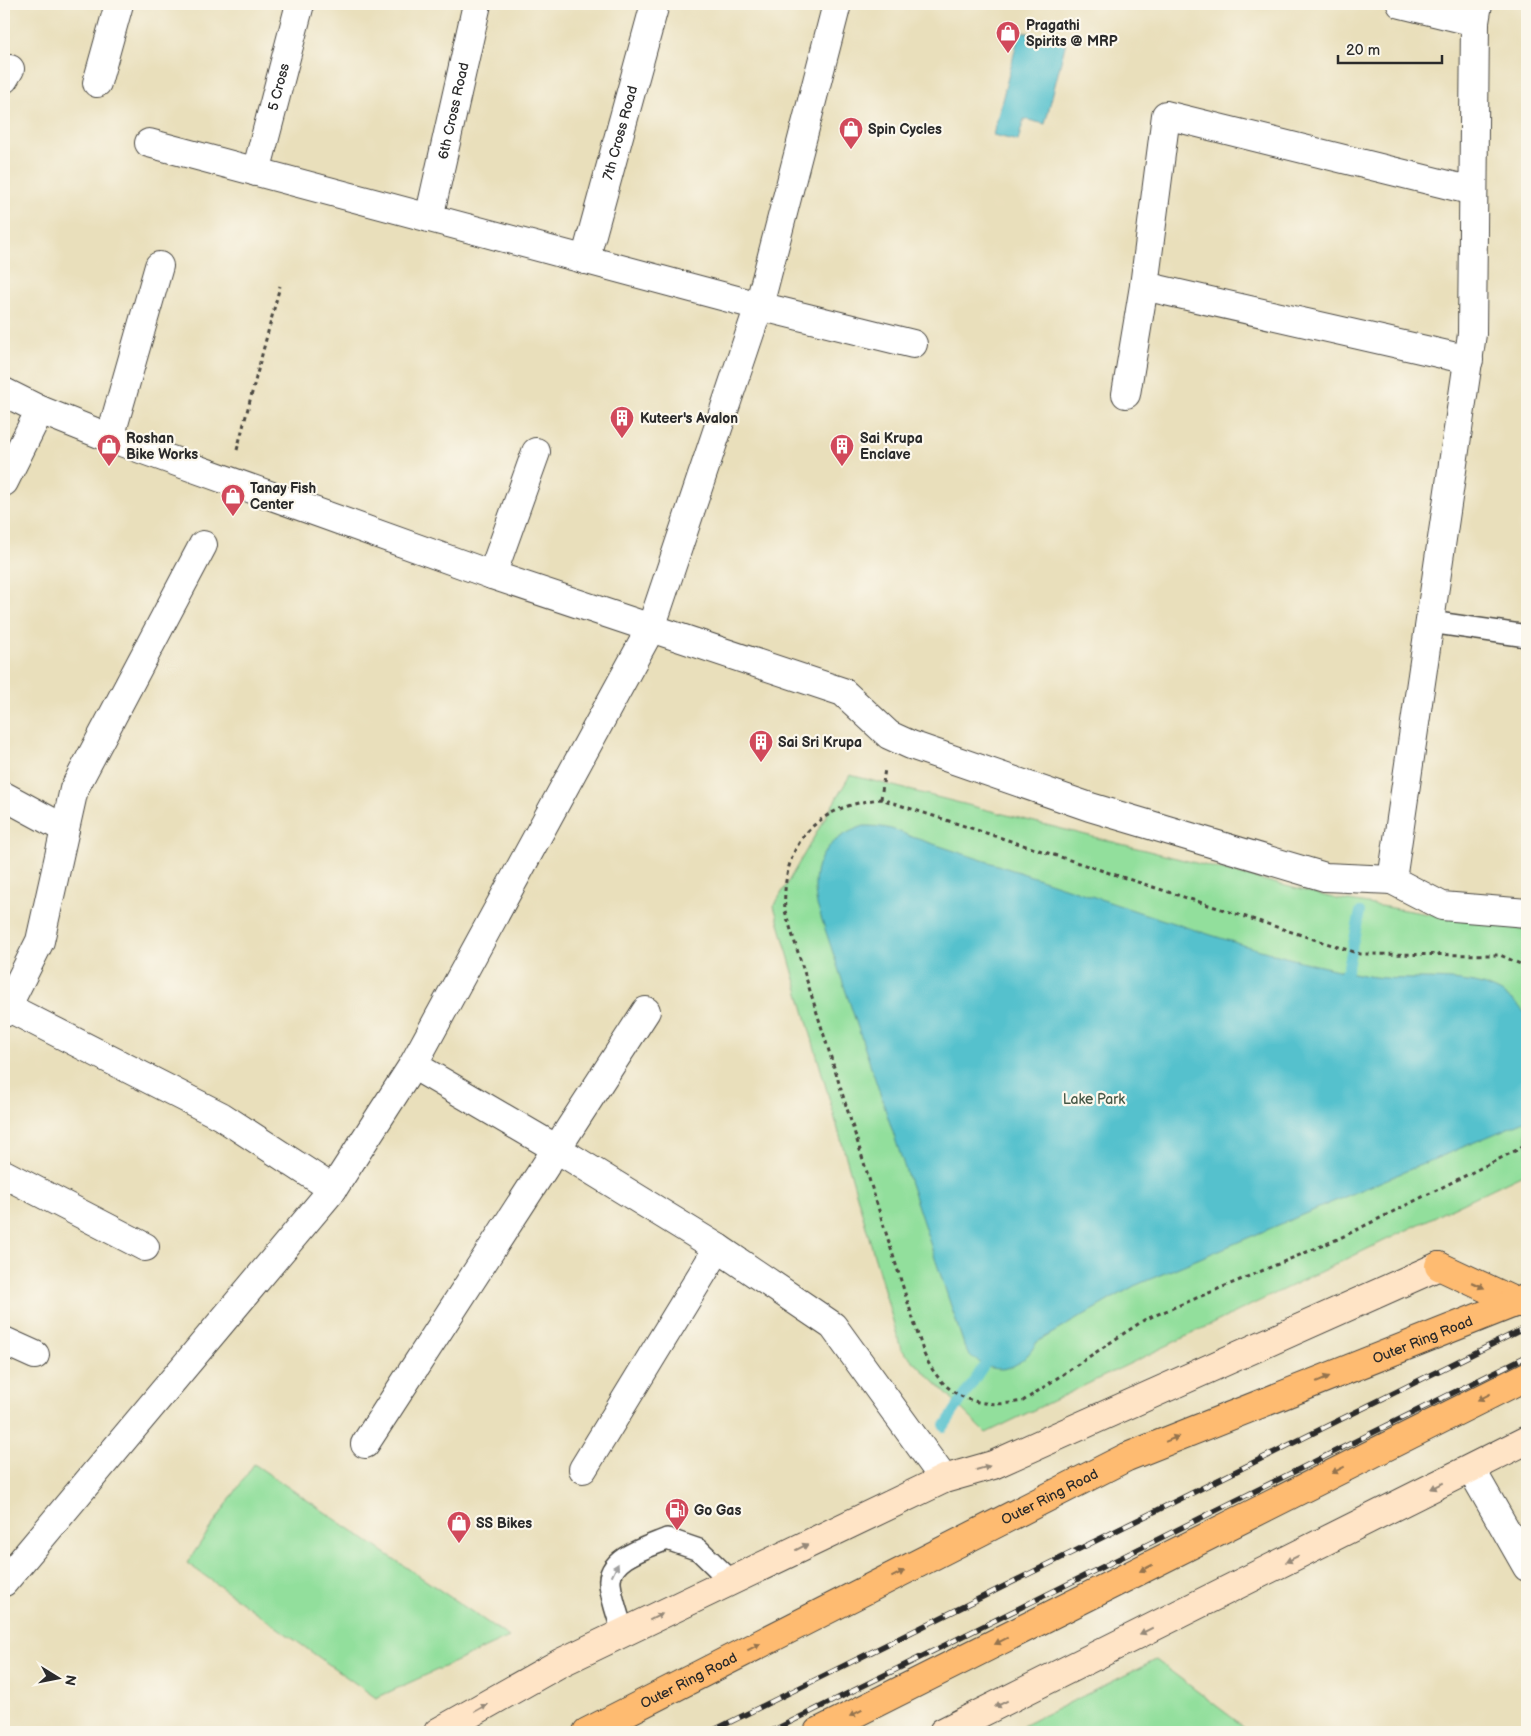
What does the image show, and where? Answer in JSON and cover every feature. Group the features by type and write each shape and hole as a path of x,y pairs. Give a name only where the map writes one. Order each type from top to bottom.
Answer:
{"highway":[{"path":"1438,1266 1522,1300"},
{"name":"Outer Ring Road","path":"594,1729 1126,1457 1522,1300"},
{"path":"818,1732 1527,1376"}],"street":[{"path":"97,83 119,4"},
{"name":"5 Cross","path":"256,172 300,4"},
{"name":"6th Cross Road","path":"429,218 477,4"},
{"name":"7th Cross Road","path":"584,260 655,4"},
{"path":"4,1582 333,1189 413,1065 651,628 759,306 837,4"},
{"path":"1392,880 1472,334 1476,13 1401,4"},
{"path":"1126,394 1144,286 1166,115 1473,191"},
{"path":"149,143 584,260 913,344"},
{"path":"110,438 159,266"},
{"path":"1144,286 1469,360"},
{"path":"4,392 40,410 110,438 230,479 492,574 842,692 889,735 911,745 1090,807 1325,877 1392,880 1442,906 1527,913"},
{"path":"4,482 40,410"},
{"path":"492,574 536,452"},
{"path":"203,545 74,789 40,941 5,1010 222,1116 333,1189"},
{"path":"4,796 65,829"},
{"path":"365,1444 646,1011"},
{"path":"413,1065 556,1149 718,1248 833,1326 944,1479"},
{"path":"4,1174 145,1247"},
{"path":"583,1469 718,1248"},
{"path":"438,1732 560,1663 944,1479 993,1465 1438,1266"},
{"path":"4,1340 35,1355"},
{"path":"943,1732 1527,1440"},
{"path":"1472,1469 1527,1566"}],"lane":[{"path":"1430,622 1527,636"},
{"path":"623,1633 610,1582 617,1564 634,1552 666,1539 700,1550 731,1581"}],"path":[{"path":"230,479 280,286"},
{"path":"1527,967 1500,955 1360,954 881,798 859,801 838,808 819,820 804,836 793,853 786,872 785,911 924,1354 931,1369 941,1381 967,1399 994,1404 1023,1401 1144,1320 1338,1239 1527,1145"}],"green space":[{"name":"Lake Park","path":"850,775 1337,899 1527,930 1527,1172 986,1433 901,1349 774,906"},
{"path":"254,1464 509,1637 376,1698 187,1563"},
{"path":"1156,1660 1251,1732 1010,1732"}],"water":[{"path":"1020,31 1066,42 1045,124 1024,119 1018,141 993,135"},
{"name":"Lake Park","path":"864,826 892,829 1252,948 1368,976 1454,980 1475,983 1494,989 1512,1000 1527,1016 1527,1120 1134,1286 1037,1342 1022,1360 1013,1366 995,1369 985,1366 966,1351 817,905 815,878 822,855 839,838 850,831"}],"waterway":[{"path":"1337,981 1347,971 1360,912"},
{"path":"944,1427 990,1356"}],"railway":[{"path":"710,1732 1527,1327"},
{"path":"770,1732 1527,1356"}],"place":[{"name":"Pragathi Spirits @ MRP","path":"1008,54"},
{"name":"Spin Cycles","path":"851,150"},
{"name":"Kuteer's Avalon","path":"622,439"},
{"name":"Roshan Bike Works","path":"109,467"},
{"name":"Sai Krupa Enclave","path":"842,467"},
{"name":"Tanay Fish Center","path":"233,517"},
{"name":"Sai Sri Krupa","path":"761,763"},
{"name":"Go Gas","path":"677,1531"},
{"name":"SS Bikes","path":"459,1544"}]}
